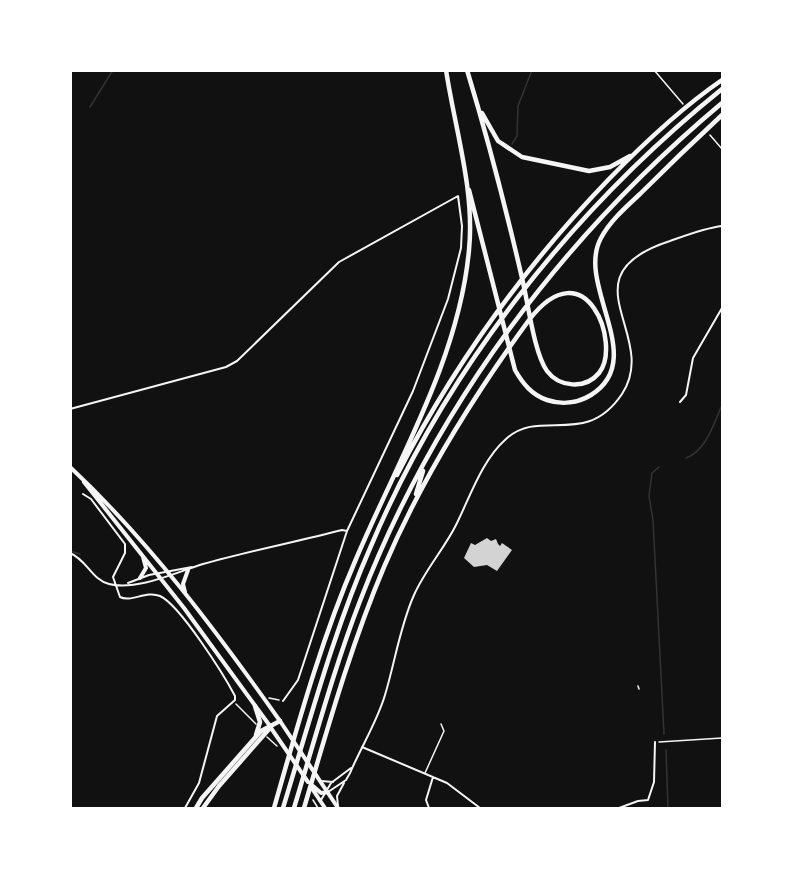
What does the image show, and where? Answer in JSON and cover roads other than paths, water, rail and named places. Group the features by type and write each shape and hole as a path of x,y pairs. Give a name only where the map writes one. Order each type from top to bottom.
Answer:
{"highway":[{"path":"274,807 330,625 368,531 438,373 457,311 468,261 470,224 446,70"},
{"path":"304,808 368,606 410,511 468,406 505,353 512,344 529,320 535,312 546,300 561,293 574,293 590,303 599,318 606,352 603,366 596,376 584,383 572,385 559,381 548,372 539,351 523,273 467,70"},
{"path":"368,531 433,407 523,273 634,154 678,113 723,80"},
{"path":"283,808 339,629 371,546 417,452 462,379 528,285 613,190 669,134 723,89"},
{"path":"477,103 498,141 522,157 589,171 610,167 634,154"},
{"path":"294,808 360,601 426,459 465,393 531,299 614,204 684,135 723,103"},
{"path":"461,158 515,370 525,386 543,399 561,403 578,401 600,388 609,376 613,362 613,345 595,264 601,236 630,203 723,116"},
{"path":"410,511 426,459"},
{"path":"255,706 259,725 255,737"},
{"path":"196,808 255,737 280,721"},
{"path":"203,808 265,732"}],"main road":[{"path":"72,469 158,573 308,782"},
{"path":"72,469 122,518 168,573 280,721 338,808"},
{"path":"140,578 146,568 142,553"},
{"path":"186,596 183,584 188,570"},
{"path":"325,808 312,787 326,791"}],"street":[{"path":"70,409 226,368 237,361 339,262 458,196 462,226 461,248 448,299 413,391 347,531 298,680 283,701"},
{"path":"338,808 337,796 385,697 413,597 450,536 471,491 498,446 519,430 587,424 611,409 623,392 631,369 630,347 617,295 624,268 646,250 723,226"},
{"path":"680,402 686,395 693,358 723,308"},
{"path":"83,494 101,512 127,548 114,574 114,585 122,599 147,594 156,595 167,601 221,671 235,700 217,716 199,783 185,808"},
{"path":"70,553 82,559 96,577 114,585 161,578 168,573 342,530 347,531"},
{"path":"125,584 158,573 188,570 195,567"},
{"path":"620,808 648,800 654,782 655,742"},
{"path":"362,747 458,789 480,808"},
{"path":"321,802 333,782 353,766"},
{"path":"424,808 429,808 427,792 434,777"},
{"path":"326,791 346,780"},
{"path":"321,781 333,782"}],"lane":[{"path":"425,773 444,731 441,724"}],"waterway":[{"path":"90,107 113,70"},
{"path":"512,144 517,136 518,106 532,70"},
{"path":"686,458 704,443 722,405"},
{"path":"659,467 652,473 649,496 653,520 664,734"},
{"path":"70,551 80,554"},
{"path":"666,750 668,808"}]}
